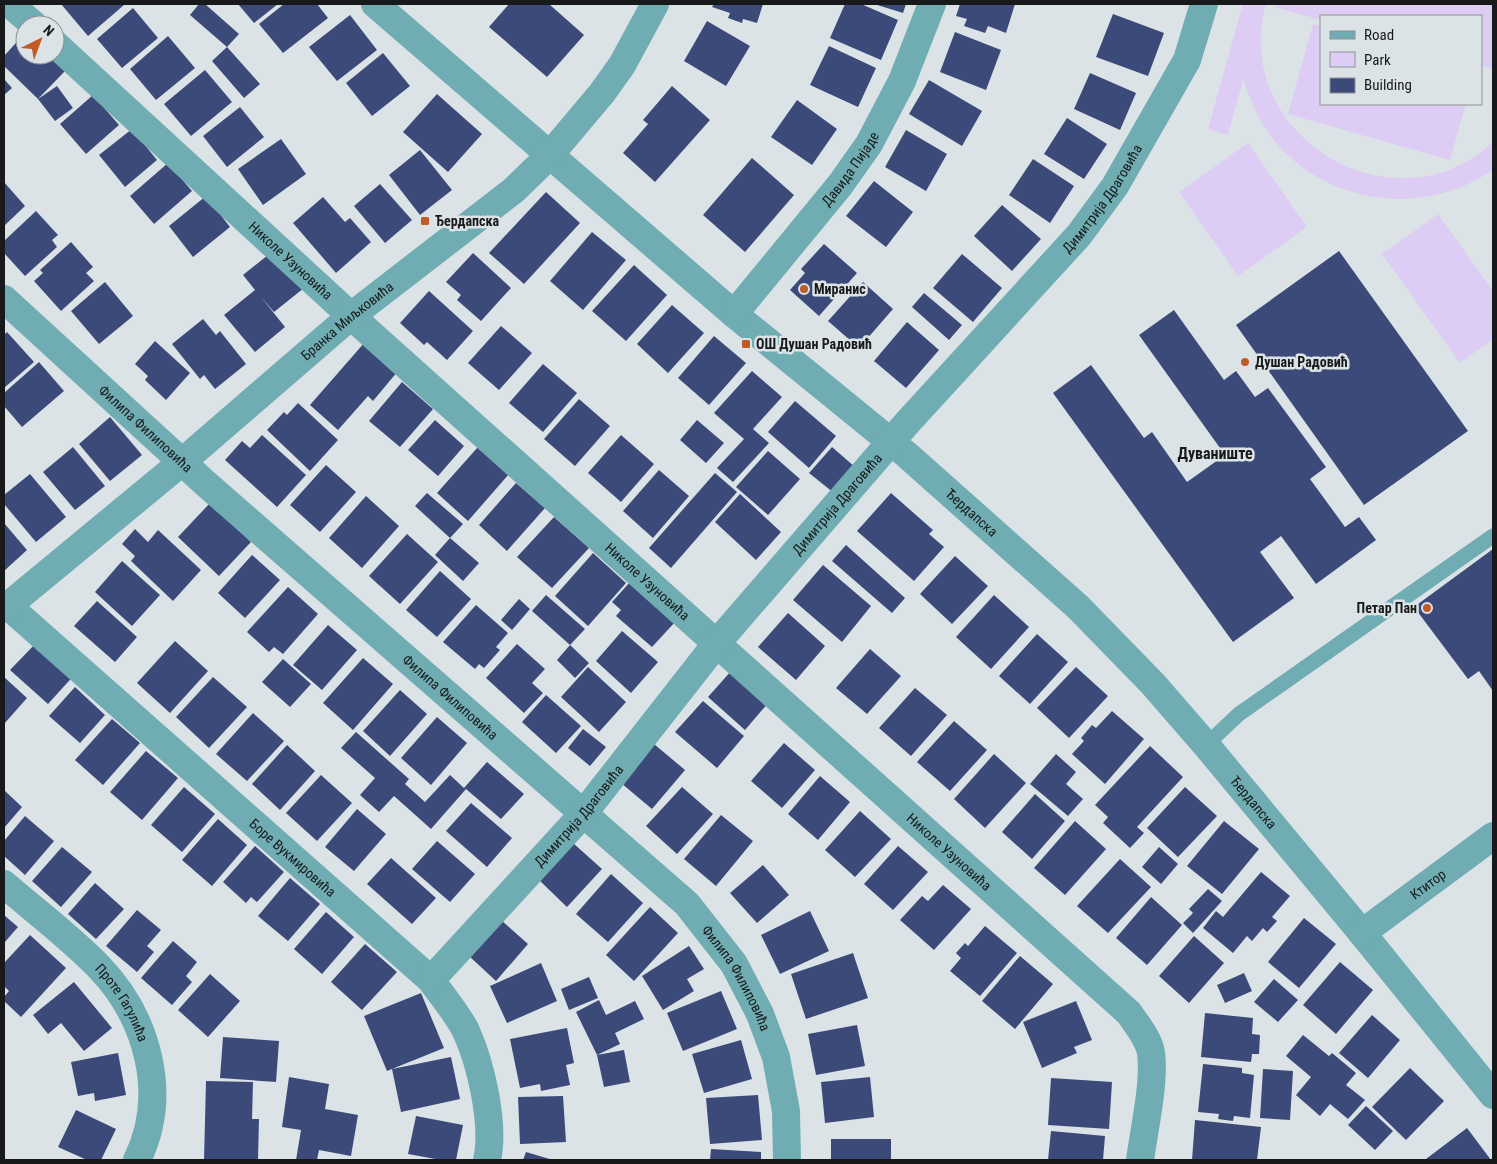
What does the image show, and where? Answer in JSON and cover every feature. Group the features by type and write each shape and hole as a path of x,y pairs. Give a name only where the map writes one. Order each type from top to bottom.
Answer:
{"street":[{"path":"10,4 23,15"},
{"name":"Ђердапска","path":"375,4 549,156 734,314 890,443 1078,607 1153,684 1206,745 1362,932 1493,1095"},
{"name":"Бранка Миљковића","path":"6,608 182,462 352,316 514,190 549,156 586,113 622,65 655,4"},
{"name":"Давида Пијаде","path":"734,314 840,185 869,144 902,82 932,4"},
{"name":"Димитрија Драговића","path":"431,980 582,814 716,644 890,443 1079,235 1110,193 1186,60 1204,4"},
{"name":"Николе Узуновића","path":"65,53 352,316 1129,1013 1143,1033 1151,1053 1150,1079 1140,1160"},
{"name":"Филипа Филиповића","path":"6,304 182,462 687,904 734,964 760,1014 776,1057 786,1111 787,1160"},
{"name":"Боре Вукмировића","path":"6,608 431,980 465,1031 478,1067 487,1103 487,1160"},
{"name":"Ктитор","path":"1362,932 1493,836"},
{"name":"Проте Гагулића","path":"4,884 99,967 125,1000 144,1036 152,1076 153,1110 146,1143 137,1160"}],"lane":[{"path":"1206,745 1239,714 1493,536"}],"green space":[{"path":"1243,4 1266,4 1261,51 1272,94 1295,130 1329,157 1368,174 1411,178 1453,168 1493,142 1493,170 1465,185 1435,195 1404,199 1374,197 1344,190 1316,176 1291,158 1269,134 1254,107 1243,79 1228,135 1208,129"},
{"path":"1275,4 1493,4 1493,69 1482,65 1482,15 1320,15 1320,20 1274,7"},
{"path":"1313,24 1320,26 1320,105 1466,105 1450,160 1288,114"},
{"path":"1248,143 1307,227 1238,276 1179,192"},
{"path":"1438,214 1493,291 1493,339 1460,363 1382,254"}],"building":[{"path":"61,4 122,4 124,5 88,36"},
{"path":"199,4 205,4 239,34 227,47 190,15"},
{"path":"238,4 278,4 254,23"},
{"path":"284,4 317,4 328,18 283,53 259,24"},
{"path":"509,4 549,4 584,35 547,77 489,27"},
{"path":"714,4 763,4 757,23 743,19 742,23 728,18 730,13 712,7"},
{"path":"845,4 861,4 898,20 881,60 830,38"},
{"path":"874,4 906,4 903,13"},
{"path":"960,4 1015,4 1006,33 988,26 985,33 964,26 967,19 956,16"},
{"path":"133,8 158,38 122,68 97,39"},
{"path":"1113,14 1164,33 1148,76 1096,57"},
{"path":"350,15 377,50 337,81 309,47"},
{"path":"707,21 750,46 726,86 684,61"},
{"path":"955,32 1001,50 986,90 940,72"},
{"path":"168,36 195,68 156,100 130,69"},
{"path":"15,44 15,65 59,65 65,71 38,99 4,66 4,56"},
{"path":"829,46 876,68 858,107 810,85"},
{"path":"227,47 260,84 244,98 212,61"},
{"path":"383,53 410,86 372,116 346,83"},
{"path":"205,70 232,102 191,136 164,104"},
{"path":"1090,73 1136,93 1120,130 1074,109"},
{"path":"4,79 12,88 4,95"},
{"path":"929,80 982,111 962,146 909,114"},
{"path":"57,86 73,108 55,121 38,99"},
{"path":"672,86 710,120 655,182 623,153 648,124 643,120"},
{"path":"437,94 482,134 448,172 403,132"},
{"path":"93,95 119,125 86,154 60,124"},
{"path":"797,100 837,129 812,165 771,137"},
{"path":"240,107 264,137 227,167 203,136"},
{"path":"1067,118 1107,144 1084,179 1044,154"},
{"path":"132,129 157,160 125,187 99,155"},
{"path":"906,130 947,154 926,191 885,167"},
{"path":"281,139 306,174 263,205 238,169"},
{"path":"420,150 452,190 420,215 389,175"},
{"path":"752,158 794,195 745,252 703,215"},
{"path":"1033,159 1074,186 1050,223 1009,195"},
{"path":"168,163 192,191 154,224 130,196"},
{"path":"874,181 913,212 886,247 846,216"},
{"path":"4,182 25,206 4,226"},
{"path":"380,184 412,220 385,243 354,206"},
{"path":"546,192 580,223 524,284 489,253"},
{"path":"206,196 230,227 193,257 169,226"},
{"path":"323,197 345,222 350,218 371,242 336,273 293,223"},
{"path":"1002,205 1041,239 1012,271 974,236"},
{"path":"36,211 58,235 52,240 57,247 25,276 4,253 4,241"},
{"path":"592,232 626,260 583,310 550,281"},
{"path":"71,242 93,267 86,273 94,281 61,311 34,281 43,273 40,270"},
{"path":"824,244 857,273 819,316 790,290 805,273 801,269"},
{"path":"273,251 304,288 274,312 261,297 285,327 255,352 224,315 255,290 243,275"},
{"path":"1339,251 1468,431 1364,505 1236,325"},
{"path":"473,253 511,288 481,321 457,300 461,295 446,282"},
{"path":"962,254 1002,288 973,322 933,288"},
{"path":"634,265 667,295 626,341 592,311"},
{"path":"105,282 133,316 99,344 71,311"},
{"path":"863,282 893,309 859,348 828,321"},
{"path":"429,291 473,331 447,360 427,342 424,345 400,323"},
{"path":"924,293 962,325 949,340 912,307"},
{"path":"672,305 704,333 668,373 637,344"},
{"path":"1174,310 1224,380 1236,371 1255,397 1268,388 1326,467 1310,479 1345,527 1359,517 1376,540 1316,584 1281,536 1260,552 1294,598 1233,642 1053,393 1091,365 1144,438 1152,432 1187,482 1225,455 1139,335"},
{"path":"203,319 216,335 220,331 246,364 215,389 204,375 200,379 172,344"},
{"path":"907,322 939,350 906,388 874,361"},
{"path":"501,326 532,353 499,390 468,363"},
{"path":"7,332 34,362 4,388 4,335"},
{"path":"714,336 746,363 709,405 678,378"},
{"path":"155,341 190,373 166,400 145,380 148,376 135,364"},
{"path":"365,342 398,371 373,401 368,396 338,430 310,405"},
{"path":"39,362 64,391 22,427 4,406 4,393"},
{"path":"543,364 577,393 543,432 509,403"},
{"path":"752,371 782,397 753,429 769,443 733,482 717,468 744,439 714,413"},
{"path":"402,382 433,409 400,447 369,421"},
{"path":"579,399 610,426 575,466 544,439"},
{"path":"795,401 836,436 809,468 768,432"},
{"path":"298,403 338,440 310,471 267,430 284,412 287,415"},
{"path":"110,417 142,455 110,481 79,444"},
{"path":"435,420 464,446 438,476 408,450"},
{"path":"697,420 724,443 706,463 680,440"},
{"path":"262,435 306,475 277,507 225,460 242,441 250,448"},
{"path":"621,435 654,464 621,502 588,473"},
{"path":"73,447 105,486 75,510 43,472"},
{"path":"478,447 509,474 468,521 437,493"},
{"path":"832,447 855,467 834,493 809,473"},
{"path":"768,451 800,479 768,515 736,487"},
{"path":"326,465 356,492 320,532 290,505"},
{"path":"659,470 689,496 653,538 623,511"},
{"path":"715,473 737,492 671,568 649,548"},
{"path":"30,474 66,517 36,542 4,504 4,495"},
{"path":"516,483 545,508 507,551 479,525"},
{"path":"427,493 463,524 450,538 415,506"},
{"path":"891,493 933,530 929,534 944,547 914,581 857,531"},
{"path":"740,494 781,532 756,560 715,522"},
{"path":"366,496 399,526 362,568 329,538"},
{"path":"210,503 251,542 219,576 178,537"},
{"path":"554,517 589,548 552,588 517,557"},
{"path":"4,523 27,550 4,571"},
{"path":"135,529 148,542 158,530 201,570 173,601 131,561 135,556 122,544"},
{"path":"407,534 438,562 400,604 369,576"},
{"path":"450,538 479,563 463,581 435,555"},
{"path":"846,545 905,598 892,613 832,561"},
{"path":"1493,549 1493,691 1479,671 1468,679 1414,607"},
{"path":"593,553 626,583 588,626 555,596"},
{"path":"252,555 280,580 245,618 218,593"},
{"path":"955,556 988,586 952,624 920,594"},
{"path":"122,561 160,595 132,626 95,592"},
{"path":"823,565 871,606 842,642 793,600"},
{"path":"440,571 471,599 437,637 406,610"},
{"path":"631,581 676,621 652,647 616,616 621,610 612,602"},
{"path":"288,587 318,614 283,654 274,647 269,652 247,632"},
{"path":"546,595 585,629 570,645 532,611"},
{"path":"994,595 1029,627 991,669 956,637"},
{"path":"519,599 530,609 512,630 501,620"},
{"path":"97,601 137,637 115,662 74,626"},
{"path":"476,605 508,633 496,647 500,650 484,668 479,664 475,669 443,642"},
{"path":"788,613 825,646 796,680 758,647"},
{"path":"328,625 357,650 322,690 293,665"},
{"path":"622,631 658,662 631,693 596,661"},
{"path":"1037,634 1068,662 1030,704 999,676"},
{"path":"175,641 208,671 170,713 137,683"},
{"path":"37,642 77,672 48,704 10,670"},
{"path":"517,644 545,669 532,683 543,693 524,713 486,678"},
{"path":"570,645 589,663 575,678 557,660"},
{"path":"870,649 901,676 867,714 836,688"},
{"path":"363,658 393,684 353,730 323,703"},
{"path":"283,659 311,684 290,707 262,682"},
{"path":"588,667 626,702 599,732 561,697"},
{"path":"1076,667 1108,696 1069,738 1037,708"},
{"path":"732,670 769,702 745,730 708,697"},
{"path":"4,677 27,698 4,724"},
{"path":"213,677 247,707 209,748 176,717"},
{"path":"75,687 105,715 80,743 49,716"},
{"path":"915,688 947,715 911,756 879,728"},
{"path":"400,690 427,714 390,756 363,731"},
{"path":"546,695 581,726 556,753 522,722"},
{"path":"703,701 744,736 717,768 675,732"},
{"path":"1112,711 1144,739 1105,784 1072,754 1084,741 1081,738 1092,725 1096,728"},
{"path":"253,713 284,741 247,781 216,754"},
{"path":"437,717 467,743 431,785 401,758"},
{"path":"112,719 140,743 103,785 75,760"},
{"path":"954,721 987,750 950,791 917,762"},
{"path":"583,729 606,747 590,766 568,748"},
{"path":"356,732 409,779 405,784 425,802 450,775 464,788 487,762 524,794 501,819 466,789 431,829 394,796 379,812 360,795 375,778 341,748"},
{"path":"784,743 815,770 782,808 751,781"},
{"path":"654,744 685,770 652,809 621,783"},
{"path":"287,745 315,771 280,810 252,784"},
{"path":"1150,746 1183,777 1137,827 1144,833 1130,848 1103,823 1108,817 1095,805"},
{"path":"146,751 178,778 142,820 110,792"},
{"path":"994,754 1026,783 985,828 954,799"},
{"path":"1056,754 1076,772 1066,784 1083,799 1068,816 1030,784"},
{"path":"321,775 352,803 317,841 286,813"},
{"path":"820,776 850,802 818,840 788,814"},
{"path":"184,787 215,814 182,852 151,825"},
{"path":"682,787 713,814 677,854 646,826"},
{"path":"1185,787 1217,816 1178,857 1147,828"},
{"path":"4,790 22,807 4,828"},
{"path":"1035,794 1065,821 1032,859 1002,832"},
{"path":"471,803 512,838 487,867 446,831"},
{"path":"357,809 386,834 354,871 325,847"},
{"path":"860,811 891,839 855,877 825,850"},
{"path":"721,815 753,841 716,886 684,859"},
{"path":"25,816 54,841 25,875 4,856 4,841"},
{"path":"218,819 247,845 212,886 182,860"},
{"path":"1075,821 1106,849 1065,895 1034,868"},
{"path":"1224,821 1259,849 1222,894 1187,866"},
{"path":"437,841 475,874 450,902 412,869"},
{"path":"573,843 602,869 567,907 539,880"},
{"path":"255,846 284,872 257,902 251,897 246,903 223,882"},
{"path":"898,846 928,872 893,910 864,884"},
{"path":"62,847 92,872 61,907 32,881"},
{"path":"1159,847 1178,864 1161,884 1142,867"},
{"path":"391,858 436,898 412,924 367,884"},
{"path":"1120,859 1151,887 1108,933 1077,906"},
{"path":"763,865 789,895 757,923 730,893"},
{"path":"1261,872 1290,896 1272,917 1277,921 1267,932 1263,928 1252,941 1247,936 1233,953 1203,928 1216,911 1223,917"},
{"path":"611,874 643,903 608,942 576,914"},
{"path":"290,878 320,904 288,941 258,916"},
{"path":"95,883 124,909 96,939 68,914"},
{"path":"943,885 971,909 934,950 900,920 922,896 928,901"},
{"path":"1208,889 1222,901 1193,933 1183,923 1193,913 1189,909"},
{"path":"1151,897 1182,925 1147,965 1116,938"},
{"path":"650,907 678,933 634,981 606,955"},
{"path":"137,910 161,930 147,946 154,952 137,972 106,946"},
{"path":"810,911 829,951 780,974 761,935"},
{"path":"326,912 354,937 322,974 294,949"},
{"path":"4,915 18,927 4,943"},
{"path":"1304,918 1336,944 1299,988 1268,962"},
{"path":"501,920 528,944 496,981 469,956"},
{"path":"985,926 1017,953 980,996 950,971 961,958 956,953 965,943 968,946"},
{"path":"30,935 66,968 21,1017 4,1001 4,997 9,991 4,986 4,963"},
{"path":"1194,936 1224,963 1189,1003 1159,976"},
{"path":"173,941 197,962 186,976 192,982 172,1005 141,978"},
{"path":"365,944 397,972 362,1010 331,982"},
{"path":"689,946 704,969 687,979 694,991 663,1010 642,976"},
{"path":"853,953 868,998 806,1019 791,974"},
{"path":"1020,956 1053,984 1015,1029 982,1001"},
{"path":"1340,962 1373,990 1336,1034 1303,1005"},
{"path":"541,963 557,1001 507,1023 490,986"},
{"path":"1244,973 1252,991 1225,1003 1217,985"},
{"path":"210,974 240,1001 208,1037 178,1010"},
{"path":"589,977 598,998 569,1010 561,989"},
{"path":"1274,979 1298,1000 1278,1022 1254,1002"},
{"path":"74,982 112,1028 84,1051 61,1023 48,1034 33,1015"},
{"path":"721,991 737,1029 683,1051 667,1013"},
{"path":"421,993 444,1048 387,1071 364,1016"},
{"path":"599,1000 606,1015 635,1001 644,1019 615,1033 620,1044 597,1055 576,1012"},
{"path":"1076,1001 1092,1040 1074,1047 1077,1053 1042,1068 1023,1022"},
{"path":"1205,1013 1253,1018 1252,1034 1260,1035 1259,1054 1252,1054 1251,1062 1201,1057"},
{"path":"1372,1015 1400,1040 1368,1078 1339,1053"},
{"path":"857,1025 865,1066 816,1075 808,1034"},
{"path":"567,1028 574,1063 566,1065 570,1085 541,1091 540,1084 520,1088 510,1039"},
{"path":"1303,1035 1329,1056 1332,1053 1356,1073 1346,1085 1365,1100 1348,1119 1330,1104 1320,1116 1296,1095 1311,1077 1286,1056"},
{"path":"223,1037 279,1041 276,1082 220,1078"},
{"path":"741,1040 752,1079 704,1093 692,1054"},
{"path":"624,1050 630,1082 604,1087 597,1055"},
{"path":"118,1053 126,1095 95,1101 94,1093 78,1096 71,1062"},
{"path":"451,1057 460,1099 401,1112 392,1069"},
{"path":"1203,1064 1242,1068 1242,1073 1254,1075 1250,1118 1234,1116 1233,1121 1218,1119 1219,1114 1198,1112"},
{"path":"1410,1068 1444,1101 1406,1140 1372,1107"},
{"path":"1263,1069 1293,1071 1290,1120 1260,1118"},
{"path":"289,1077 329,1084 325,1109 358,1115 351,1156 319,1150 317,1160 296,1160 301,1130 282,1127"},
{"path":"870,1077 874,1117 825,1123 821,1082"},
{"path":"1051,1078 1112,1082 1109,1129 1048,1125"},
{"path":"206,1081 253,1082 252,1119 259,1119 258,1160 204,1160"},
{"path":"758,1095 762,1140 710,1144 706,1098"},
{"path":"563,1096 566,1142 520,1144 518,1097"},
{"path":"1366,1106 1393,1131 1375,1150 1348,1125"},
{"path":"76,1110 116,1129 101,1160 87,1160 58,1147"},
{"path":"416,1116 463,1125 456,1160 441,1160 408,1154"},
{"path":"1195,1120 1261,1127 1257,1160 1192,1160"},
{"path":"1467,1128 1491,1160 1426,1159"},
{"path":"1051,1131 1105,1136 1103,1160 1048,1160"},
{"path":"831,1139 891,1139 891,1160 831,1160"},
{"path":"711,1149 761,1152 761,1160 710,1160"},
{"path":"526,1152 553,1160 523,1160"}],"place":[{"name":"Ђердапска","path":"425,221"},
{"name":"Миранис","path":"804,289"},
{"name":"ОШ Душан Радовић","path":"746,344"},
{"name":"Душан Радовић","path":"1245,362"},
{"name":"Петар Пан","path":"1427,608"}],"district":[{"name":"Дуваниште","path":"1215,453"}]}
